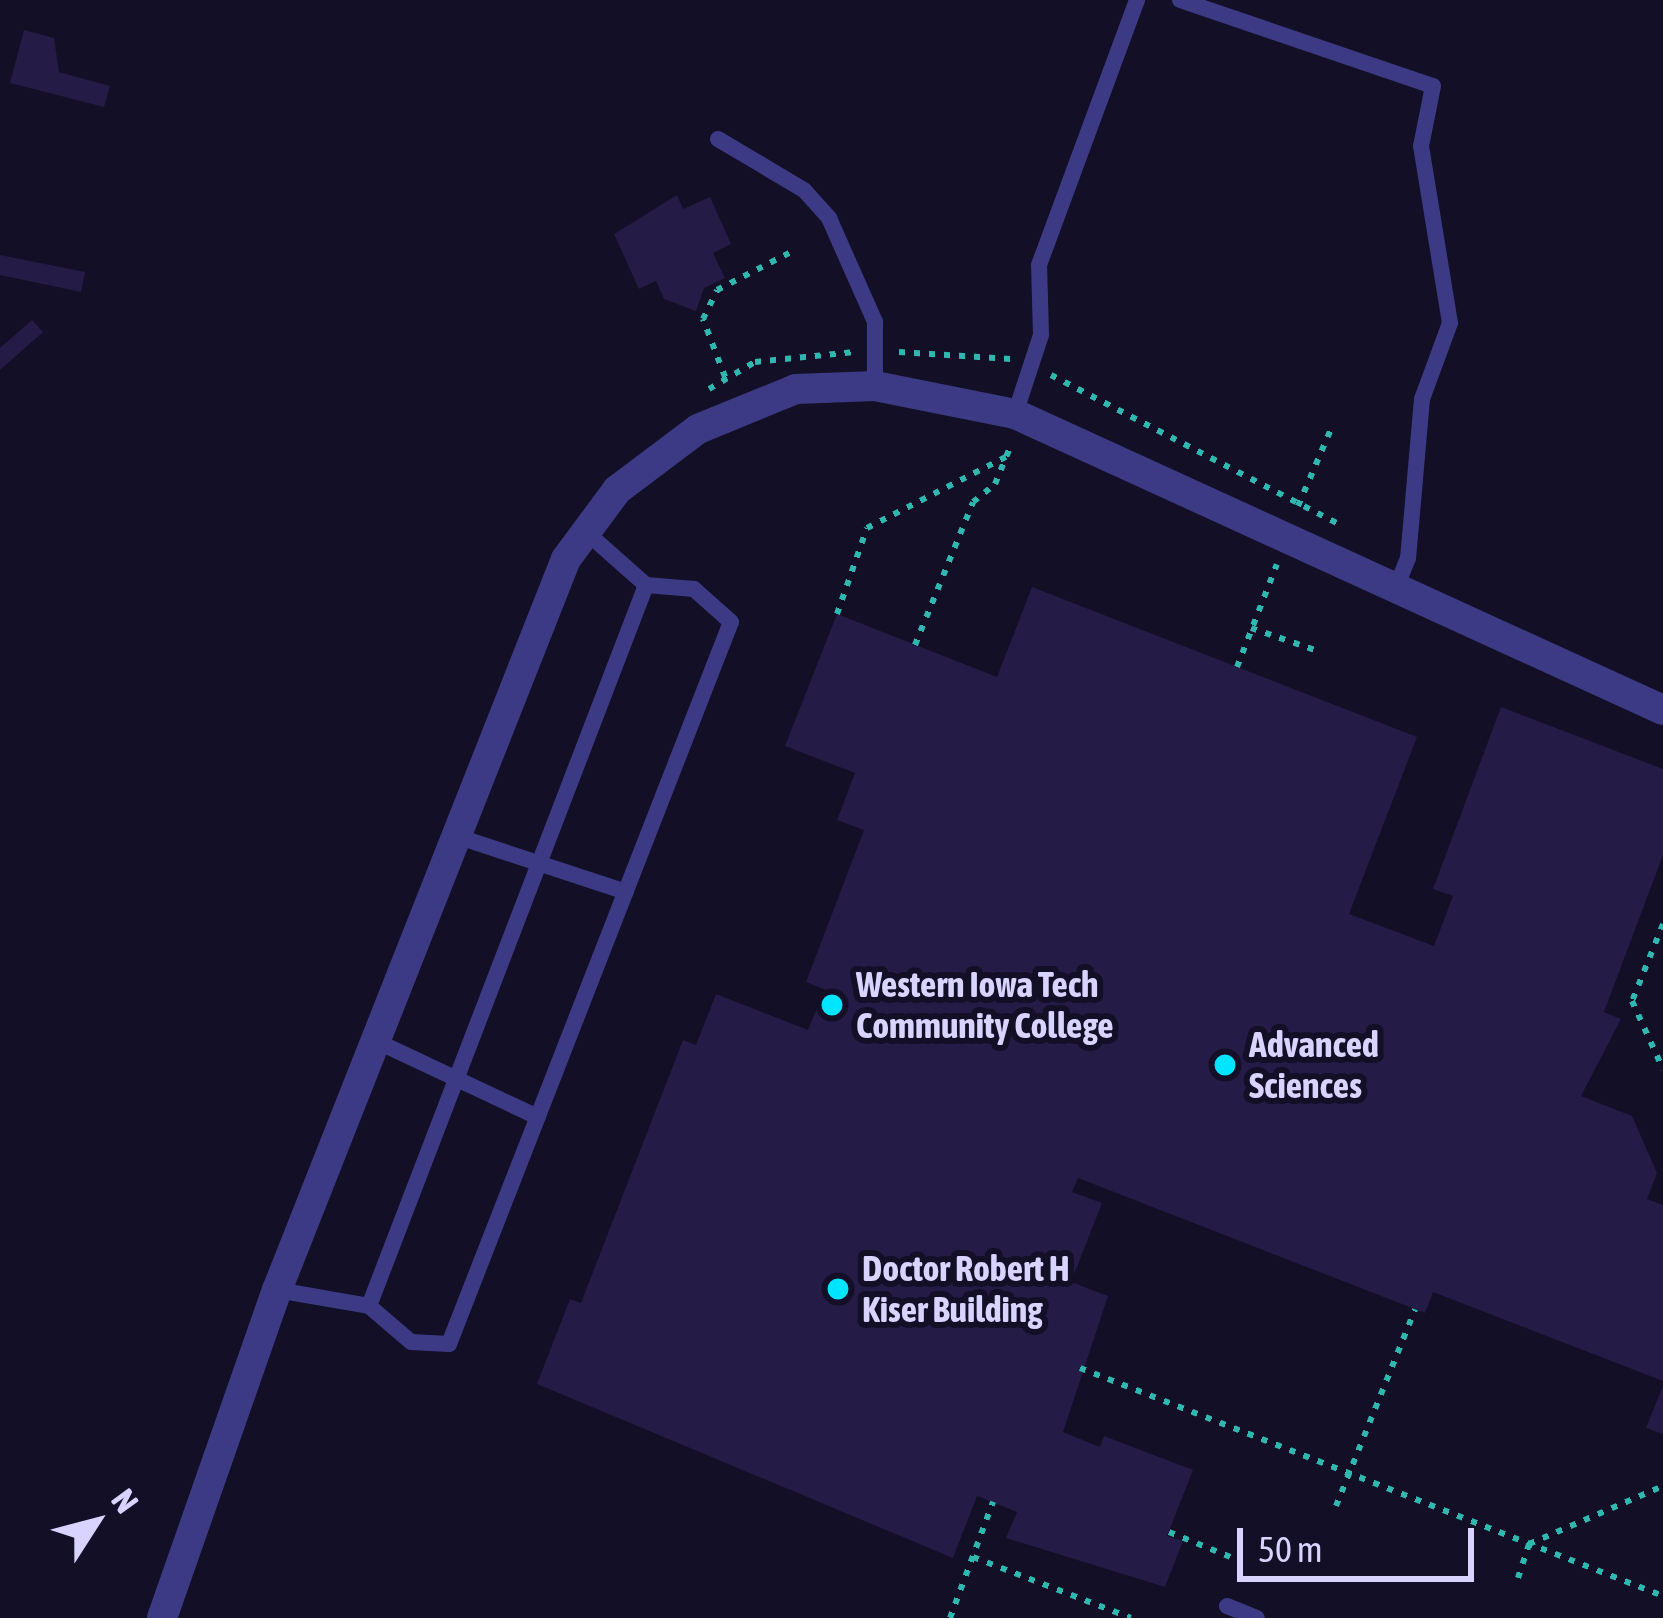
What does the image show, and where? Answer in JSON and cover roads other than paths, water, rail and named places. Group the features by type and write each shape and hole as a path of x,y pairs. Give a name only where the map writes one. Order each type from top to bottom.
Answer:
{"street":[{"path":"162,1618 278,1290 452,835 566,559 617,490 718,418 796,389 875,386 1018,416 1663,710"}],"lane":[{"path":"1018,416 1041,335 1039,265 1137,0"},
{"path":"1180,0 1433,86 1421,146 1450,323 1422,399 1408,558 1396,588"},
{"path":"718,139 804,190 829,218 875,322 875,386"},
{"path":"278,1290 369,1306 411,1342 449,1344 731,622 694,590 646,585 586,532"},
{"path":"369,1306 646,585"},
{"path":"452,835 541,858 626,892"},
{"path":"374,1040 538,1117"},
{"path":"1227,1606 1257,1618"}],"place":[{"name":"Western Iowa Tech Community College","path":"832,1005"},
{"name":"Advanced Sciences","path":"1225,1065"},
{"name":"Doctor Robert H Kiser Building","path":"838,1289"}]}
